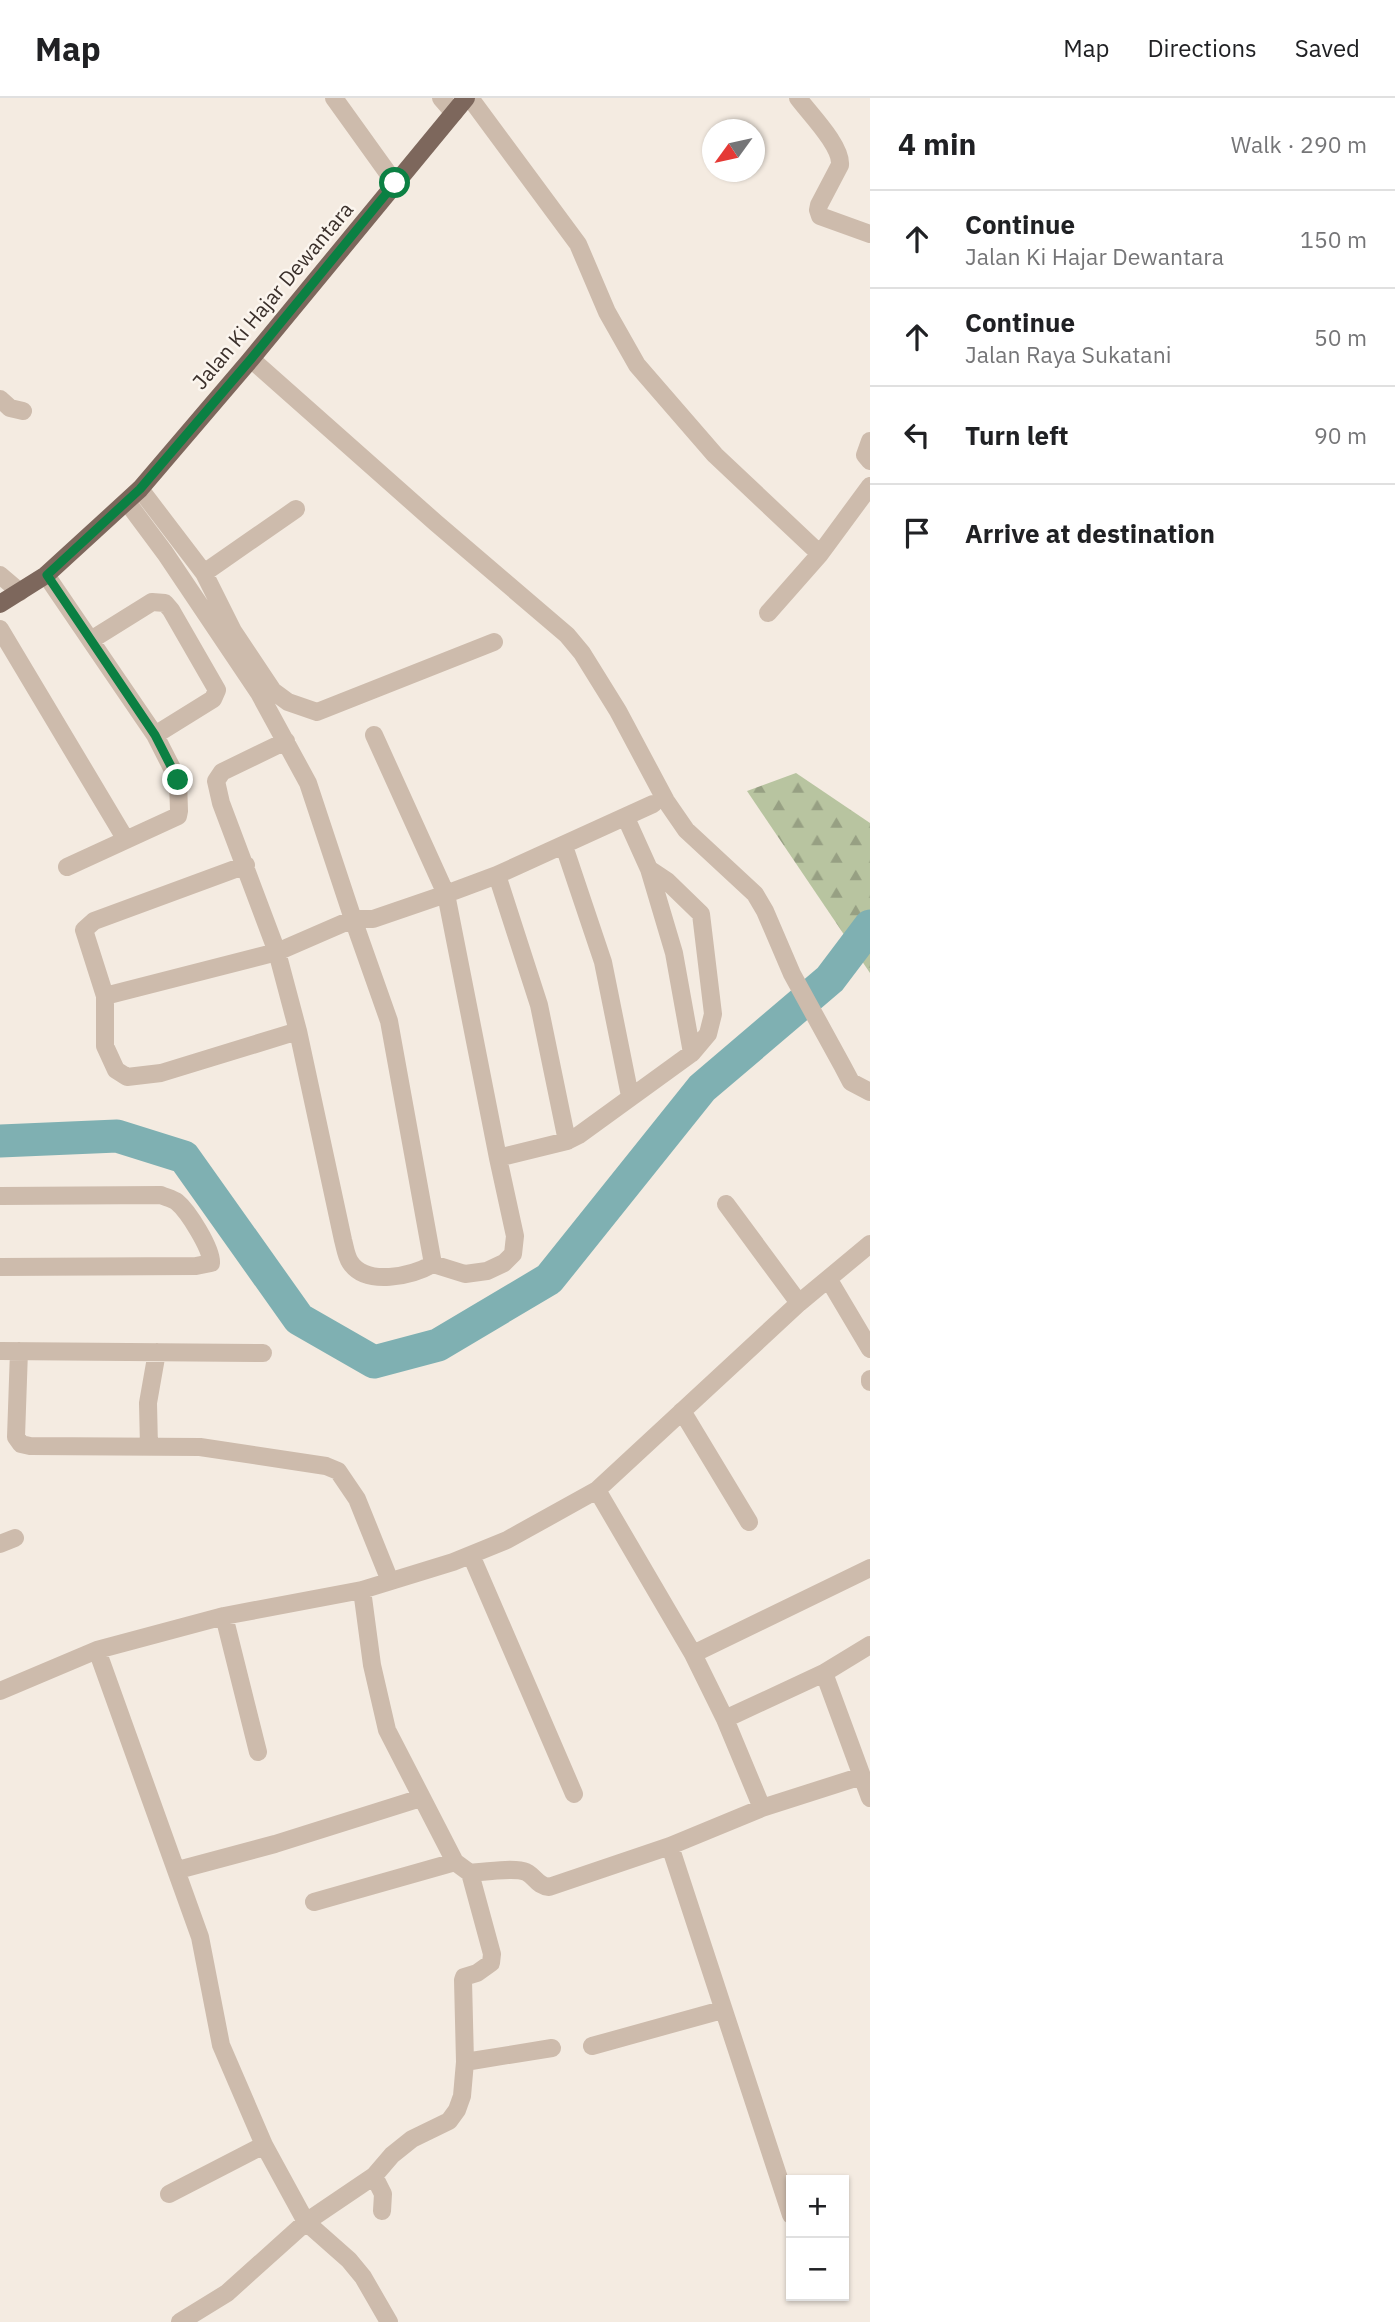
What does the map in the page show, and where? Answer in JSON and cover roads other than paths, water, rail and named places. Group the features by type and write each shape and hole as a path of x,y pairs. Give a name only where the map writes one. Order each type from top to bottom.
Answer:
{"main road":[{"name":"Jalan Ki Hajar Dewantara","path":"0,604 47,575 134,496 468,98"}],"street":[{"path":"334,98 395,183"},
{"path":"441,98 454,113"},
{"path":"468,98 578,244 607,312 637,365 715,455 820,554"},
{"path":"797,98 841,158 819,205 820,216 870,234"},
{"path":"251,359 567,635 582,653 618,710 666,801 686,830 755,894 792,974 851,1082 870,1092"},
{"path":"0,399 10,408 23,411"},
{"path":"870,441 865,455 870,461"},
{"path":"768,613 820,554 870,486"},
{"path":"134,496 204,573 233,631 273,691 288,702 317,712 494,642"},
{"path":"134,496 165,553 260,692 308,783 389,1021 433,1264"},
{"path":"204,573 296,509"},
{"path":"0,575 20,592"},
{"path":"47,575 155,735 178,780 178,816 68,867"},
{"path":"91,640 152,602 165,603 171,611 217,690 213,699 155,735"},
{"path":"0,629 126,841"},
{"path":"286,741 260,752 217,777 221,803 277,952 298,1031 349,1261 360,1272 376,1276 415,1272 433,1264 465,1274 487,1271 504,1263 513,1254 515,1236 446,894 374,734"},
{"path":"105,996 277,952 353,919 373,919 446,894 564,846 653,804"},
{"path":"626,818 649,869 674,953 692,1053"},
{"path":"564,846 603,962 630,1096"},
{"path":"246,865 89,924 84,930 105,996 105,1046 116,1070 127,1077 161,1073 298,1031"},
{"path":"498,1158 567,1141 692,1053 708,1034 713,1014 701,914 667,881 649,869"},
{"path":"497,875 539,1005 567,1141"},
{"path":"0,1196 161,1195 177,1202 210,1251 211,1258 211,1262 206,1265 196,1266 0,1267"},
{"path":"726,1204 799,1303"},
{"path":"0,1691 97,1650 224,1616 362,1590 471,1555 507,1540 597,1490 799,1303 870,1244"},
{"path":"829,1280 870,1349"},
{"path":"0,1351 263,1353"},
{"path":"19,1351 16,1437 21,1444 30,1447 200,1447 326,1466 338,1471 357,1499 390,1581"},
{"path":"149,1447 148,1403 157,1352"},
{"path":"682,1411 749,1522"},
{"path":"597,1490 693,1654 725,1719 762,1808"},
{"path":"471,1555 574,1794"},
{"path":"693,1654 870,1568"},
{"path":"180,2322 227,2293 306,2222 374,2176 392,2155 412,2139 449,2121 462,2096 466,2062 463,1980 464,1977 486,1967 492,1959 470,1873 455,1862 387,1730 372,1665 362,1590"},
{"path":"224,1616 258,1752"},
{"path":"725,1719 824,1672 870,1646"},
{"path":"97,1650 200,1937 221,2045 264,2145 306,2222 349,2260 363,2277 389,2322"},
{"path":"824,1672 870,1798"},
{"path":"470,1873 522,1870 530,1874 538,1884 549,1887 670,1846 762,1808 862,1776"},
{"path":"178,1870 275,1844 421,1798"},
{"path":"670,1846 786,2201"},
{"path":"314,1902 455,1862"},
{"path":"592,2046 722,2010"},
{"path":"466,2062 552,2048"},
{"path":"169,2194 264,2145"},
{"path":"374,2176 383,2194 382,2211"}],"waterway":[{"path":"0,1141 117,1136 184,1157 299,1319 374,1362 438,1345 549,1279 702,1088 830,979 870,926"}]}
